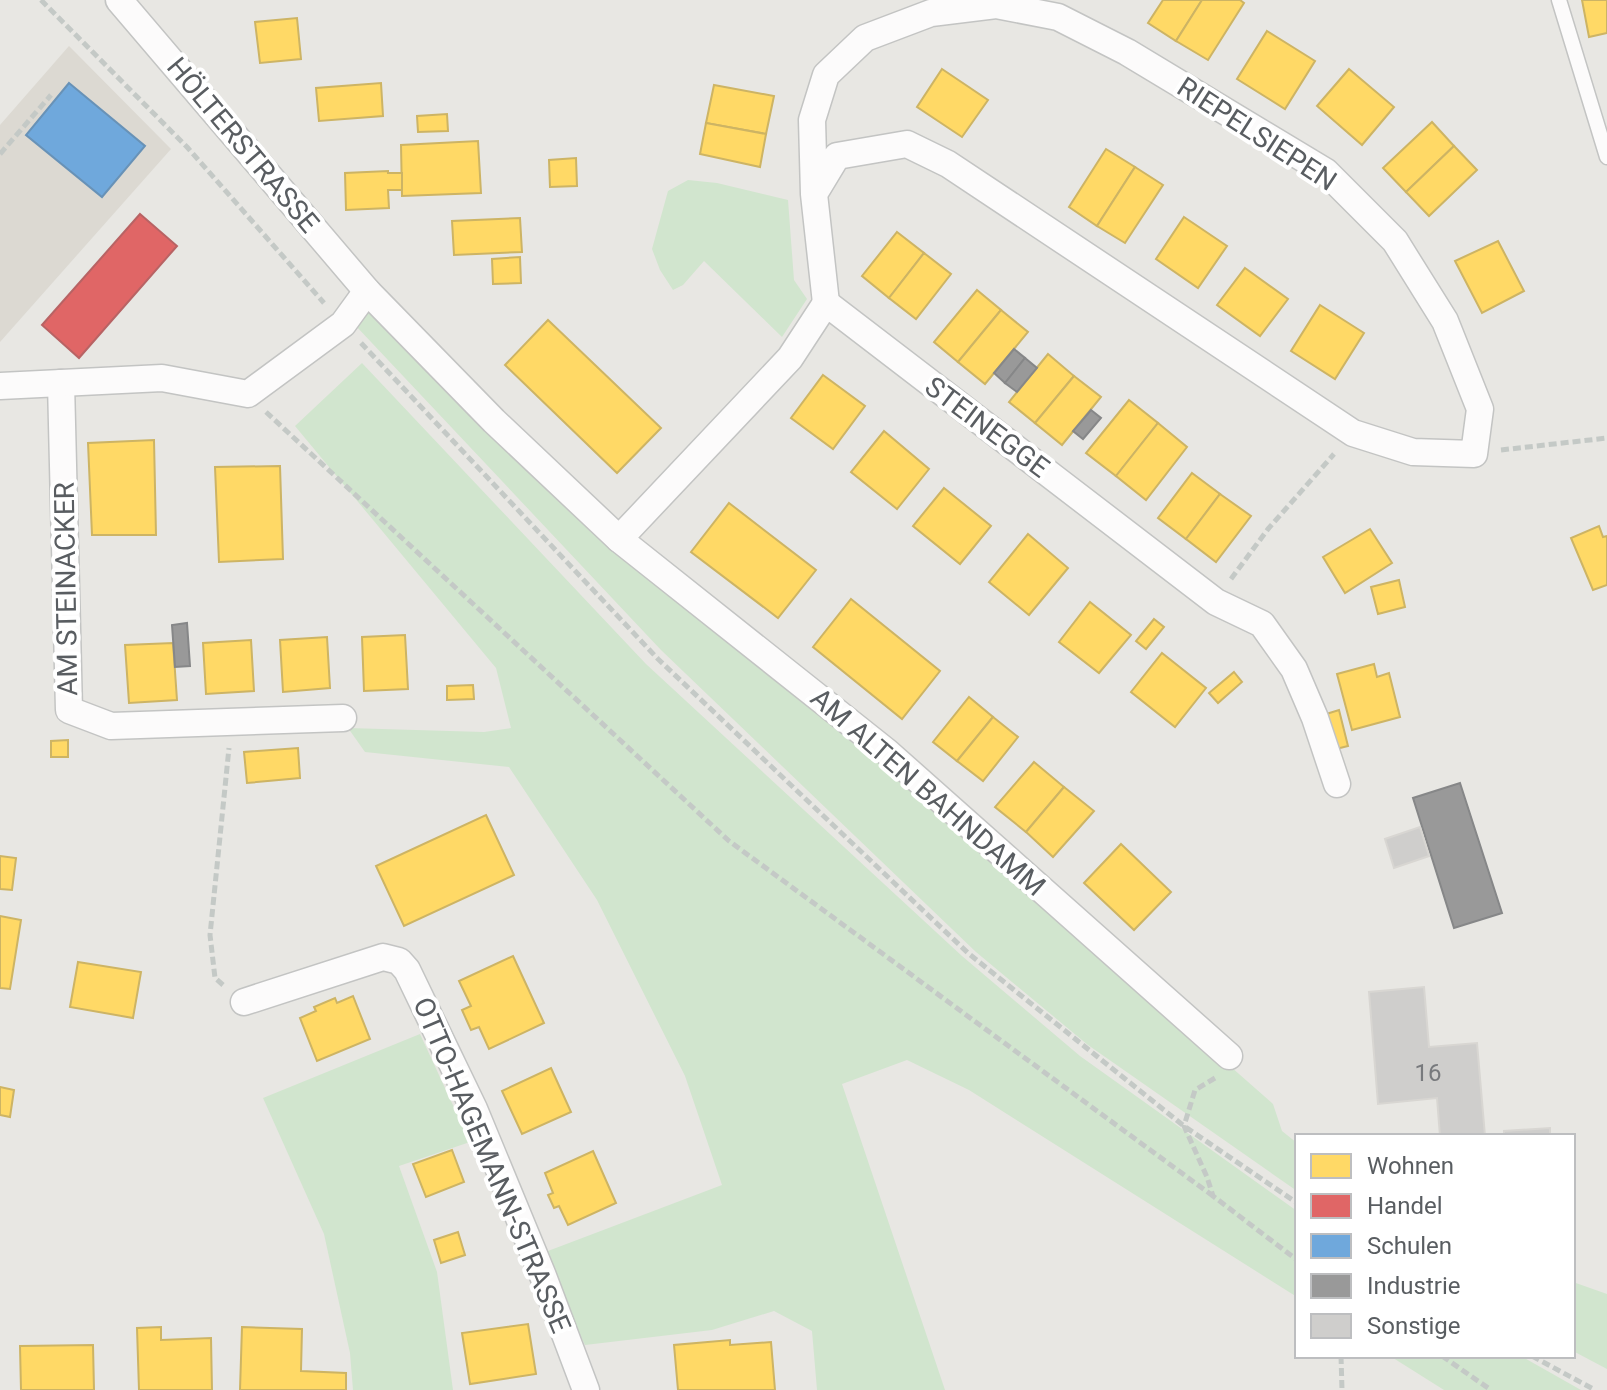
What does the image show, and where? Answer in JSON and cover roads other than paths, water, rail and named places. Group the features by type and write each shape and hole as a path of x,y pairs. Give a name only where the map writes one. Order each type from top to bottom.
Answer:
{"street":[{"name":"HÖLTERSTRASSE","path":"119,0 367,291 494,421 619,539"},
{"name":"RIEPELSIEPEN","path":"814,194 837,156 907,144 948,164 1353,433 1413,452 1474,454 1480,409 1445,321 1395,241 1326,172 1127,52 1058,17 996,5 931,13 865,38 826,75 812,120 814,194 826,303"},
{"path":"0,386 162,378 248,394 343,324 367,291"},
{"path":"619,539 790,358 826,303"},
{"name":"STEINEGGE","path":"826,303 1216,602 1262,624 1294,669 1315,718 1337,784"},
{"name":"AM STEINACKER","path":"61,383 69,710 111,726 343,718"},
{"name":"AM ALTEN BAHNDAMM","path":"619,539 887,752 1223,1066"},
{"name":"OTTO-HAGEMANN-STRASSE","path":"244,1002 383,957 399,961 407,970 474,1109 586,1390"}],"lane":[{"path":"1559,0 1607,157"}]}
